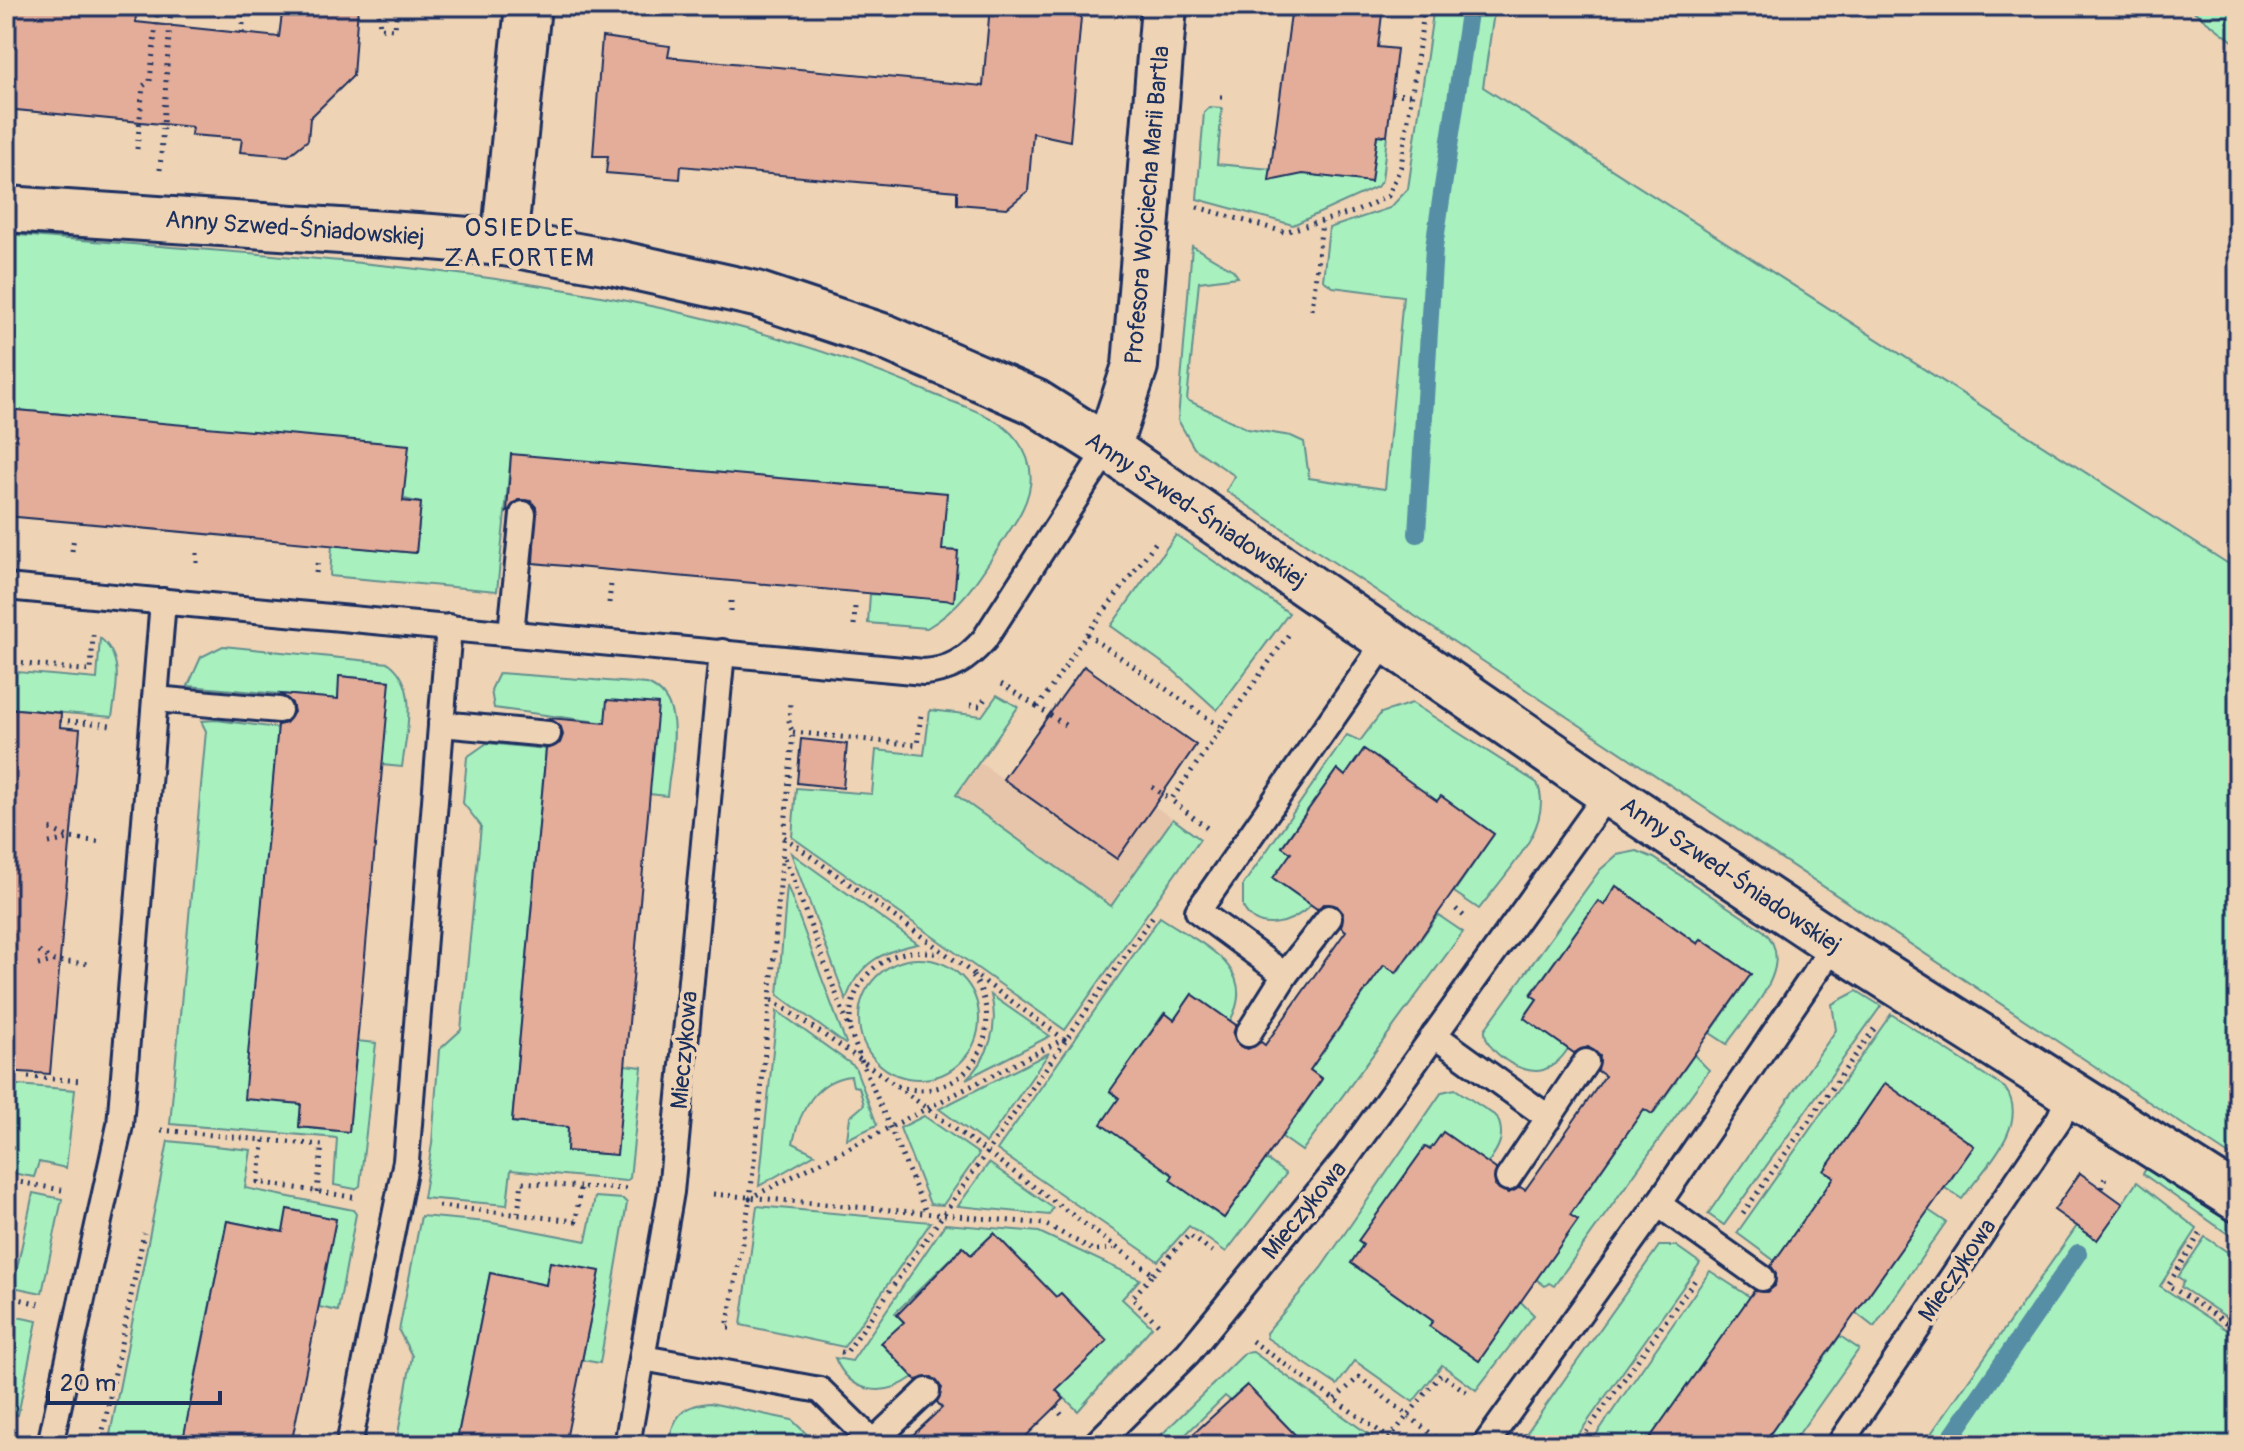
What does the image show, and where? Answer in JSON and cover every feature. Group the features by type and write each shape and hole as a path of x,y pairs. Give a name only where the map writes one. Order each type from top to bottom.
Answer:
{"street":[{"path":"504,243 528,6"},
{"name":"Profesora Wojciecha Marii Bartla","path":"1108,448 1135,366 1164,6"},
{"name":"Anny Szwed-Śniadowskiej","path":"6,209 504,243 616,263 756,294 885,337 1035,402 1108,448 1608,793 1835,944 2238,1199"}],"lane":[{"path":"6,587 924,672 958,664 984,640 1059,530 1108,448"},
{"path":"511,633 523,514"},
{"path":"50,1445 120,1125 163,601"},
{"path":"349,1445 406,1161 449,627"},
{"path":"1285,975 1198,911 1373,660 1383,638"},
{"name":"Mieczykowa","path":"627,1445 671,1192 722,652"},
{"path":"155,699 279,710"},
{"path":"441,724 548,734"},
{"name":"Mieczykowa","path":"1095,1445 1188,1353 1347,1157 1608,793"},
{"path":"1248,1034 1285,975 1329,918"},
{"path":"1485,1445 1658,1204 1835,944"},
{"path":"1434,1035 1549,1118"},
{"path":"1508,1178 1586,1062"},
{"name":"Mieczykowa","path":"1839,1445 2059,1119 2071,1092"},
{"path":"1658,1204 1762,1278"},
{"path":"643,1358 820,1390 872,1444 927,1391"}],"path":[{"path":"137,149 143,86 150,81 158,6"},
{"path":"159,182 171,6"},
{"path":"242,33 245,6"},
{"path":"378,6 380,28 395,29 397,6"},
{"path":"1186,203 1284,232 1322,222 1388,196 1401,166 1425,6"},
{"path":"1392,94 1411,95"},
{"path":"1312,310 1322,222"},
{"path":"1038,707 1087,634 1160,537"},
{"path":"854,631 855,606"},
{"path":"10,619 7,662 91,671 94,629 103,632"},
{"path":"1171,800 1293,628"},
{"path":"1087,634 1222,728"},
{"path":"742,1331 727,1328 750,1198 772,1000 793,732 789,725 793,658"},
{"path":"997,682 1065,725"},
{"path":"966,704 980,706 988,694"},
{"path":"793,732 822,738 917,745 923,700"},
{"path":"60,720 117,726"},
{"path":"1152,787 1212,833"},
{"path":"50,829 70,838 107,842 105,857"},
{"path":"784,837 1064,1039"},
{"path":"49,843 70,838"},
{"path":"784,854 861,1060 926,1212"},
{"path":"831,1349 846,1353 1157,910"},
{"path":"94,979 96,949"},
{"path":"850,1031 851,1003 874,967 913,950 927,951 953,961"},
{"path":"39,952 54,961"},
{"path":"38,965 54,961 95,965"},
{"path":"891,1084 919,1090 948,1083 980,1054 988,1026 988,1012 985,997 970,972"},
{"path":"772,1000 861,1060 1098,1233 1114,1249 1153,1274 1132,1298 1188,1353"},
{"path":"750,1198 1064,1039"},
{"path":"86,1066 80,1119 164,1131 322,1145 317,1192"},
{"path":"28,1077 85,1081"},
{"path":"161,1146 166,1115"},
{"path":"264,1140 258,1182 317,1192 576,1221 580,1187"},
{"path":"2102,1188 2105,1177"},
{"path":"13,1181 67,1191 64,1205"},
{"path":"518,1213 522,1182 636,1189 635,1203"},
{"path":"671,1192 1045,1224 1093,1250 1114,1249"},
{"path":"100,1445 146,1220"},
{"path":"2205,1227 2168,1285 2238,1330"},
{"path":"6,1296 45,1305 47,1291"},
{"path":"1251,1340 1389,1438"},
{"path":"1335,1399 1359,1377 1445,1445"}],"shaded area":[{"path":"1084,666 1196,745 1171,783 1160,776 1154,806 1173,819 1112,906 902,871 979,762 1003,779 1040,726 1056,737 1072,714 1057,703"}],"green space":[{"path":"1434,6 1495,6 1483,87 2238,570 2238,1161 1226,491 1235,476 1194,448 1178,420 1192,246 1233,270 1238,277 1199,282 1187,400 1248,429 1291,436 1304,442 1309,478 1385,489 1403,296 1333,287 1323,280 1329,228 1390,208 1408,189"},
{"path":"2187,6 2238,6 2238,45"},
{"path":"1209,107 1222,108 1217,164 1271,169 1286,177 1299,173 1371,182 1377,135 1387,136 1382,180 1377,187 1293,225 1197,199 1204,112"},
{"path":"6,234 239,252 475,276 592,294 707,319 819,351 964,406 999,423 1017,440 1029,462 1028,495 1019,516 975,583 954,608 927,628 868,623 870,594 954,600 957,551 942,550 723,473 511,455 497,591 330,576 332,545 416,553 421,503 63,414 6,409"},
{"path":"1176,535 1289,613 1217,710 1174,671 1111,626"},
{"path":"100,638 108,646 116,665 117,685 112,717 6,708 6,671 97,679"},
{"path":"223,646 389,663 399,673 408,697 408,726 402,767 382,765 389,681 340,676 338,699 188,686 201,657"},
{"path":"499,673 647,684 660,692 673,717 673,749 667,796 649,794 605,723 494,708 491,690"},
{"path":"997,695 1018,707 956,795 1111,906 1173,819 1200,839 1065,1030 792,837 796,788 872,794 876,750 924,755 930,710 982,716"},
{"path":"1412,703 1537,783 1541,799 1539,816 1533,833 1513,866 1479,909 1454,892 1494,834 1441,796 1437,801 1345,776 1337,769 1282,846 1291,853 1274,879 1311,905 1294,917 1276,924 1266,924 1249,916 1243,907 1243,885 1347,735 1360,741 1381,713"},
{"path":"201,721 278,728 254,996 301,1104 299,1127 349,1132 357,1041 376,1043 360,1186 355,1189 334,1185 337,1138 170,1124 206,731"},
{"path":"487,743 546,749 512,1122 568,1127 567,1151 617,1155 625,1065 642,1067 630,1178 626,1181 511,1170 507,1205 423,1198 432,1144 439,1050 461,1030 481,826 463,803 467,757"},
{"path":"1637,851 1654,858 1764,931 1773,945 1776,959 1773,974 1757,1004 1727,1044 1710,1033 1751,974 1702,939 1698,944 1616,886 1604,905 1598,901 1531,994 1537,999 1524,1017 1568,1049 1557,1062 1543,1070 1525,1069 1505,1060 1490,1046 1485,1029 1600,870 1617,855"},
{"path":"791,853 918,944 893,950 873,961 857,977 846,1000"},
{"path":"787,885 846,1043 845,1044 778,995"},
{"path":"1438,915 1463,932 1302,1151 1282,1137 1322,1079 1310,1070 1384,965 1397,973"},
{"path":"1160,917 1221,958 1237,985 1237,1002 1230,1021 1192,994 1174,1020 1164,1013 1110,1092 1119,1098 1173,1175 1171,1180 1224,1218 1266,1159 1286,1174 1226,1252 1189,1226 1158,1261 997,1150"},
{"path":"919,959 942,963 962,976 975,996 979,1019 975,1042 962,1062 942,1075 919,1079 896,1075 876,1062 863,1042 859,1019 863,996 876,976 896,963"},
{"path":"1857,991 1881,1006 1724,1225 1708,1214 1836,1030 1832,1004"},
{"path":"991,995 1050,1036 966,1079 987,1051 994,1018"},
{"path":"777,1011 855,1067 877,1125 847,1139 850,1117 864,1105 859,1087 853,1086 851,1076 828,1083 805,1109 793,1143 815,1154 759,1186"},
{"path":"1891,1014 2005,1088 2012,1102 2009,1132 1992,1161 1962,1199 1945,1188 1974,1146 1885,1083 1825,1170 1834,1177 1775,1261 1737,1233"},
{"path":"1049,1053 986,1143 939,1109"},
{"path":"1694,1055 1709,1070 1554,1286 1549,1283 1545,1286 1536,1279 1578,1220 1570,1215 1644,1109 1653,1114"},
{"path":"6,1084 75,1090 66,1168 39,1162 34,1177 6,1172"},
{"path":"1455,1089 1497,1117 1501,1136 1495,1153 1487,1164 1425,1147 1358,1241 1363,1245 1351,1263 1433,1321 1430,1326 1520,1301 1534,1315 1476,1390 1442,1365 1413,1402 1355,1361 1337,1385 1267,1338 1266,1333 1321,1268 1442,1092"},
{"path":"924,1116 979,1154 943,1205 930,1204 900,1128"},
{"path":"168,1141 251,1150 245,1188 353,1210 356,1214 338,1311 319,1307 336,1219 288,1209 283,1232 227,1221 191,1398 194,1442 108,1445"},
{"path":"989,1163 1053,1208 1049,1215 958,1206"},
{"path":"2148,1165 2238,1224 2238,1241 2143,1174"},
{"path":"2137,1182 2197,1229 2160,1286 2238,1337 2238,1445 1923,1445 2077,1226 2097,1240"},
{"path":"33,1193 62,1199 42,1293 13,1287"},
{"path":"595,1197 623,1199 627,1203 600,1363 582,1360 600,1271 551,1262 546,1285 490,1273 456,1445 396,1445 412,1356 399,1331 421,1216 487,1222 586,1241"},
{"path":"757,1206 931,1222 844,1347 741,1325"},
{"path":"1928,1210 1946,1222 1874,1327 1856,1313"},
{"path":"945,1224 1039,1232 1140,1279 1122,1299 1152,1327 1078,1411 1056,1390 1107,1340 1061,1293 1056,1297 994,1233 971,1255 963,1247 895,1313 904,1322 882,1344 913,1377 902,1384 879,1390 858,1385 841,1370 835,1358 852,1361"},
{"path":"2205,1237 2238,1259 2238,1316 2235,1314 2231,1320 2181,1287 2184,1281 2178,1277"},
{"path":"1659,1246 1676,1246 1700,1263 1571,1445 1518,1445"},
{"path":"1710,1271 1750,1297 1645,1445 1589,1445"},
{"path":"7,1315 37,1321 18,1415 6,1413"},
{"path":"1840,1336 1859,1349 1791,1445 1770,1445 1765,1441"},
{"path":"1253,1352 1378,1441 1374,1445 1305,1445 1247,1385 1230,1400 1225,1396 1175,1445 1151,1445 1245,1353"},
{"path":"710,1403 792,1420 818,1445 668,1445 676,1420 685,1410"}],"building":[{"path":"6,6 137,6 136,22 279,37 283,6 358,6 353,76 310,118 308,140 288,156 240,152 242,139 191,135 192,127 6,109"},
{"path":"990,6 1082,6 1070,141 1033,133 1028,191 1007,208 957,204 957,191 681,166 680,179 606,173 608,156 593,156 602,37 670,46 668,57 983,86"},
{"path":"1292,6 1383,6 1378,47 1397,49 1387,136 1377,135 1371,182 1303,174 1269,181"},
{"path":"6,409 409,445 403,501 421,503 416,553 6,516"},
{"path":"511,454 947,493 942,550 958,551 954,601 533,563 536,507 531,501 518,500 507,512"},
{"path":"1084,666 1196,745 1117,859 1003,779"},
{"path":"339,676 390,681 349,1132 299,1127 301,1104 244,1099 278,725 286,723 294,712 292,703 281,694 338,699"},
{"path":"607,700 658,704 617,1155 567,1151 568,1127 512,1122 546,749 560,743 563,735 561,727 549,718 605,723"},
{"path":"6,708 61,713 60,727 80,729 50,1074 6,1071"},
{"path":"801,739 847,744 843,788 797,783"},
{"path":"1364,749 1437,801 1441,796 1494,834 1396,973 1384,965 1348,1015 1310,1070 1322,1079 1224,1218 1170,1180 1173,1175 1101,1124 1119,1098 1110,1091 1165,1013 1174,1020 1192,994 1236,1025 1233,1034 1239,1046 1248,1049 1261,1042 1265,1045 1346,931 1341,927 1343,913 1337,906 1324,904 1317,909 1273,878 1291,853 1282,847 1337,769 1345,776"},
{"path":"1616,886 1698,944 1701,939 1751,974 1652,1114 1644,1109 1608,1160 1570,1215 1578,1220 1479,1361 1429,1326 1433,1321 1351,1263 1363,1245 1358,1241 1425,1147 1430,1150 1443,1132 1496,1169 1495,1185 1508,1193 1520,1187 1525,1190 1566,1132 1605,1076 1598,1071 1600,1056 1588,1047 1574,1053 1524,1018 1537,999 1531,995 1598,901 1604,905"},
{"path":"1885,1083 1974,1146 1762,1445 1645,1445 1754,1291 1767,1292 1775,1286 1776,1273 1771,1266 1834,1177 1824,1171"},
{"path":"2080,1173 2123,1204 2097,1240 2054,1210"},
{"path":"287,1209 336,1219 291,1445 182,1445 227,1221 283,1232"},
{"path":"994,1233 1056,1297 1061,1293 1107,1341 1056,1390 1064,1399 1017,1445 902,1445 942,1408 937,1402 942,1388 932,1377 916,1380 881,1343 904,1322 897,1315 963,1247 971,1255"},
{"path":"550,1262 600,1271 565,1445 456,1445 490,1273 546,1285"},
{"path":"1247,1385 1305,1445 1181,1445"}],"waterway":[{"path":"1417,534 1434,247 1470,6"},
{"path":"1946,1445 2078,1253"}],"district":[{"name":"OSIEDLE ZA FORTEM","path":"520,242"}]}
